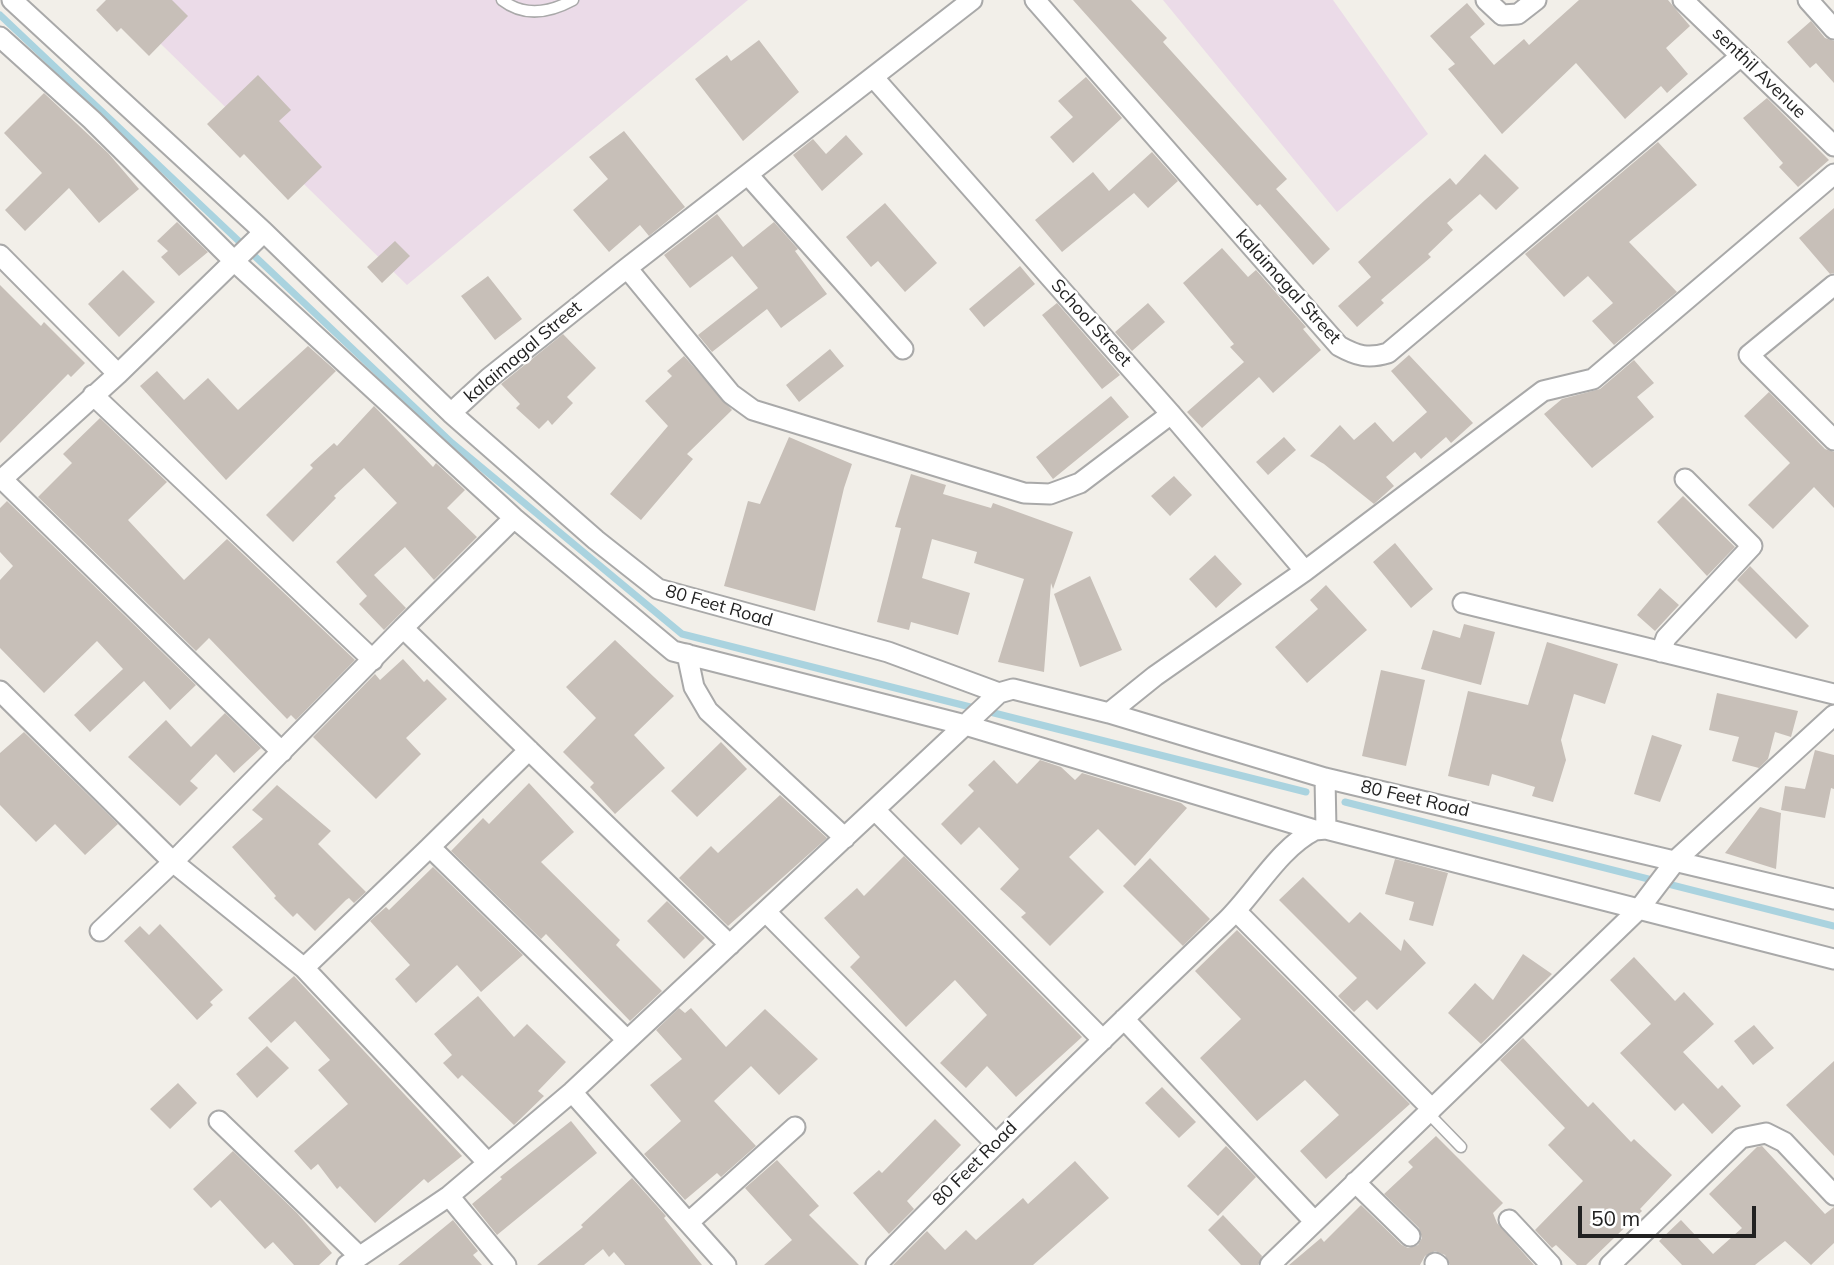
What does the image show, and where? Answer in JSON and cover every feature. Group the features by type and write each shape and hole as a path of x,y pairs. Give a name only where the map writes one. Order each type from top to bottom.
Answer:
{"street":[{"name":"kalaimagal Street","path":"12,0 451,413 488,378 626,268 749,176 972,0"},
{"name":"kalaimagal Street","path":"1035,0 1339,346 1357,356 1373,358 1388,353 1741,56"},
{"path":"1486,0 1502,15 1518,14 1536,0"},
{"name":"senthil Avenue","path":"1683,0 1832,140"},
{"path":"1808,0 1834,29"},
{"path":"0,37 92,120 235,259 514,518 673,651 970,722 1322,828 1834,960"},
{"name":"School Street","path":"874,78 1171,414 1305,571"},
{"path":"1109,713 1155,676 1305,571 1543,391 1593,379 1834,174"},
{"path":"749,176 903,349"},
{"path":"261,234 118,373 1,480 282,752"},
{"path":"1,258 118,373"},
{"path":"626,268 731,394 753,410 1024,493 1050,494 1080,483 1171,414"},
{"path":"1834,285 1749,355 1834,440"},
{"path":"93,396 373,660"},
{"name":"80 Feet Road","path":"451,413 596,540 658,589 888,652 999,693 1013,689 1109,713 1325,787 1834,899"},
{"path":"1661,652 1666,638 1752,547 1685,479"},
{"path":"100,931 173,862 514,518"},
{"path":"1463,603 1834,694"},
{"path":"403,628 730,945"},
{"path":"687,654 697,695 708,711 845,838"},
{"path":"0,691 173,862 304,968 487,1162"},
{"path":"219,1121 353,1260 449,1196 572,1091 999,693"},
{"path":"1270,1265 1639,909 1673,864 1834,716"},
{"path":"304,968 529,750"},
{"path":"1322,828 1325,787"},
{"path":"875,810 1102,1040"},
{"name":"80 Feet Road","path":"876,1265 995,1143 1236,911 1301,838 1322,828"},
{"path":"430,847 626,1039"},
{"path":"1236,911 1430,1111"},
{"path":"766,912 995,1143"},
{"path":"1124,1019 1314,1221"},
{"path":"572,1091 726,1265"},
{"path":"689,1222 795,1128"},
{"path":"1618,1262 1741,1138 1766,1133 1784,1142 1834,1195"},
{"path":"1355,1182 1410,1236"},
{"path":"449,1196 506,1265"},
{"path":"1509,1220 1551,1265"}],"lane":[{"path":"502,0 516,11 542,11 573,0"},
{"path":"1430,1111 1461,1147"}],"shaded area":[{"path":"116,0 748,0 407,285"},
{"path":"1163,0 1333,0 1428,134 1337,212"}],"building":[{"path":"106,0 172,0 188,16 149,56 121,28 117,32 96,10"},
{"path":"1073,0 1131,0 1167,38 1163,42 1287,179 1276,189 1330,249 1313,265"},
{"path":"1579,0 1668,0 1690,26 1666,48 1688,74 1667,93 1661,86 1625,119 1576,63 1502,134 1448,69 1455,64 1430,36 1467,3 1485,24 1470,37 1494,65 1524,39 1529,45"},
{"path":"1811,21 1825,38 1834,41 1834,83 1816,63 1810,68 1787,42"},
{"path":"759,40 799,92 743,141 695,79 727,55 731,61"},
{"path":"258,75 291,110 279,121 322,167 288,200 244,154 240,158 207,124"},
{"path":"1086,77 1122,118 1073,163 1050,137 1073,117 1058,101"},
{"path":"44,93 108,153 139,189 99,223 69,188 25,231 5,210 42,173 4,133"},
{"path":"1767,98 1829,160 1798,187 1779,167 1783,163 1743,118"},
{"path":"624,131 685,207 649,236 640,225 609,252 573,210 608,179 589,157"},
{"path":"846,135 863,154 822,191 793,155 813,139 826,154"},
{"path":"1658,142 1697,185 1629,242 1677,292 1614,345 1592,321 1613,303 1588,276 1564,297 1525,254"},
{"path":"1152,152 1178,181 1148,208 1134,193 1062,252 1035,220 1093,172 1109,191"},
{"path":"1485,154 1519,188 1496,210 1480,194 1447,223 1453,230 1428,254 1431,257 1381,300 1384,303 1357,327 1338,306 1371,277 1358,262 1450,178 1456,185"},
{"path":"885,203 937,263 905,292 878,261 871,267 846,237"},
{"path":"1834,208 1834,273 1830,274 1799,238"},
{"path":"717,214 743,247 774,222 798,249 795,251 827,294 781,328 767,309 712,352 698,335 758,288 732,256 690,288 664,255"},
{"path":"177,222 208,252 179,276 161,257 168,251 157,241"},
{"path":"395,241 410,256 382,283 367,267"},
{"path":"1222,248 1248,277 1256,270 1306,327 1303,329 1321,350 1273,393 1259,377 1202,428 1187,412 1244,362 1230,347 1234,344 1183,283"},
{"path":"1020,266 1035,284 984,327 969,309"},
{"path":"123,270 155,302 119,337 88,304"},
{"path":"488,276 522,319 495,340 461,296"},
{"path":"0,285 41,326 44,322 85,363 71,377 68,374 0,443"},
{"path":"1057,303 1120,375 1102,389 1042,315"},
{"path":"1148,303 1165,322 1132,351 1115,332"},
{"path":"563,334 596,368 567,397 573,403 552,425 548,420 539,429 516,408 520,404 501,384"},
{"path":"308,346 336,371 226,480 140,386 157,371 184,400 208,378 238,410"},
{"path":"830,349 844,366 799,402 786,385"},
{"path":"1409,355 1473,423 1451,443 1446,437 1421,459 1415,452 1386,477 1394,486 1374,504 1310,456 1340,425 1354,440 1375,422 1393,442 1427,412 1391,371"},
{"path":"684,356 732,410 687,454 693,459 641,520 610,494 668,426 645,401 672,376 667,371"},
{"path":"1634,360 1654,383 1637,397 1654,417 1592,468 1544,414 1562,399 1600,389"},
{"path":"1769,392 1825,449 1834,452 1834,508 1814,487 1773,529 1748,505 1790,463 1744,416"},
{"path":"1111,396 1129,417 1053,479 1036,457"},
{"path":"374,406 433,467 436,463 465,490 447,508 477,537 434,580 405,547 374,575 406,608 384,630 359,604 367,596 336,562 397,503 364,468 334,496 336,498 293,542 266,515 313,468 310,465 334,443 337,446"},
{"path":"100,418 167,482 128,520 184,580 227,539 355,660 296,720 291,715 287,719 209,638 196,651 38,497 72,463 63,454"},
{"path":"789,437 852,464 815,611 724,586 748,501 760,504"},
{"path":"1284,437 1296,450 1268,475 1256,462"},
{"path":"911,474 946,485 943,494 991,508 993,503 1073,532 1053,589 1051,583 1044,672 998,662 1024,579 974,563 977,552 932,539 922,578 970,593 958,635 911,622 909,630 877,622 901,528 895,527"},
{"path":"1174,476 1192,495 1170,516 1151,496"},
{"path":"1683,496 1735,547 1707,576 1657,522"},
{"path":"7,501 196,685 170,710 144,681 90,732 74,715 123,669 97,641 44,693 0,648 0,580 13,566 0,552 0,508"},
{"path":"1395,543 1433,589 1411,608 1373,562"},
{"path":"1215,555 1242,584 1216,608 1189,579"},
{"path":"1750,566 1809,626 1796,639 1737,580"},
{"path":"1090,576 1122,650 1080,667 1054,594"},
{"path":"1326,585 1367,630 1307,683 1275,647 1318,609 1310,600"},
{"path":"1660,588 1679,605 1655,631 1637,615"},
{"path":"1464,624 1495,632 1481,685 1421,669 1433,630 1460,638"},
{"path":"615,640 674,696 634,735 665,768 615,814 590,787 594,783 563,752 596,718 566,687"},
{"path":"1547,642 1618,664 1605,704 1574,694 1561,740 1566,760 1553,802 1532,796 1535,787 1492,774 1489,786 1448,776 1468,691 1528,705"},
{"path":"403,659 424,682 427,679 447,699 406,738 421,754 376,799 313,737 375,674 380,680"},
{"path":"1381,670 1425,680 1406,766 1362,756"},
{"path":"1717,693 1798,711 1791,737 1775,732 1768,759 1759,768 1732,761 1739,737 1709,730"},
{"path":"225,713 261,748 234,773 216,754 190,781 198,788 180,806 128,757 166,720 191,747"},
{"path":"24,732 118,824 85,855 55,824 36,842 0,805 0,753"},
{"path":"1652,735 1682,745 1660,802 1634,794"},
{"path":"721,742 747,769 697,817 671,791"},
{"path":"1815,750 1834,755 1834,789 1831,788 1825,818 1781,810 1785,786 1805,789"},
{"path":"994,760 1017,784 1040,760 1061,767 1075,780 1082,773 1181,803 1187,808 1135,866 1098,829 1069,857 1104,892 1050,946 1021,917 1026,913 1000,889 1019,869 979,827 961,845 941,824 974,791 968,785"},
{"path":"529,783 574,832 541,862 620,940 616,945 662,991 630,1021 546,934 541,939 451,851 483,818 489,824"},
{"path":"277,785 331,831 318,844 366,892 354,903 349,898 346,900 315,931 297,913 293,917 274,898 276,896 232,847 263,819 252,810"},
{"path":"780,795 827,838 728,926 679,878 711,846 718,853"},
{"path":"1760,807 1781,813 1776,869 1725,853"},
{"path":"904,856 1082,1037 1016,1097 987,1066 966,1088 940,1063 987,1015 955,980 906,1027 850,967 860,957 824,918 857,888 864,896"},
{"path":"1150,858 1210,919 1183,946 1123,886"},
{"path":"1395,859 1448,873 1433,926 1409,920 1414,902 1385,894"},
{"path":"433,867 523,955 481,992 457,965 416,1003 395,979 410,965 370,921 386,907 389,910"},
{"path":"1303,877 1349,923 1360,912 1401,951 1404,939 1426,963 1377,1010 1367,1000 1354,1012 1338,996 1357,978 1279,900"},
{"path":"667,901 705,938 684,959 647,921"},
{"path":"160,924 223,990 210,1002 213,1005 197,1020 124,941 140,926 149,935"},
{"path":"1237,930 1410,1104 1326,1179 1300,1151 1339,1115 1305,1080 1257,1121 1200,1058 1241,1019 1195,971"},
{"path":"1523,954 1552,974 1481,1044 1448,1013 1475,983 1493,1000"},
{"path":"1634,957 1675,1001 1684,992 1714,1024 1683,1052 1718,1089 1722,1085 1741,1106 1712,1134 1683,1103 1675,1111 1620,1053 1651,1024 1610,980"},
{"path":"294,976 462,1156 428,1183 424,1179 375,1223 340,1186 337,1189 318,1164 311,1170 294,1151 348,1104 318,1070 330,1060 295,1021 271,1043 248,1018"},
{"path":"478,996 514,1037 527,1024 566,1062 538,1091 544,1096 514,1125 462,1075 458,1079 443,1063 452,1055 434,1034"},
{"path":"679,1008 685,1013 691,1008 726,1047 765,1009 818,1059 779,1095 751,1066 714,1101 756,1146 721,1177 717,1173 685,1200 644,1154 681,1121 650,1085 682,1059 656,1030"},
{"path":"1754,1025 1774,1048 1753,1065 1734,1041"},
{"path":"1523,1038 1588,1107 1593,1102 1631,1142 1634,1139 1672,1175 1640,1209 1642,1211 1586,1265 1577,1265 1556,1245 1552,1248 1535,1230 1583,1181 1548,1145 1565,1128 1500,1060"},
{"path":"267,1046 289,1068 257,1098 236,1074"},
{"path":"1834,1061 1834,1156 1786,1105"},
{"path":"178,1083 197,1103 170,1129 150,1109"},
{"path":"1162,1087 1196,1122 1179,1138 1145,1103"},
{"path":"935,1119 961,1145 907,1201 914,1209 889,1234 853,1193 879,1170 882,1173"},
{"path":"571,1121 597,1153 497,1235 472,1204 502,1179 500,1177"},
{"path":"1436,1136 1503,1203 1493,1213 1497,1223 1534,1265 1450,1265 1445,1255 1435,1251 1425,1256 1420,1265 1289,1265 1321,1238 1324,1242 1361,1205 1402,1245 1408,1248 1418,1245 1422,1238 1419,1228 1384,1194 1413,1167 1408,1162"},
{"path":"1226,1146 1256,1177 1218,1216 1187,1186"},
{"path":"1762,1146 1825,1214 1834,1207 1834,1243 1811,1265 1785,1241 1755,1265 1682,1265 1659,1241 1681,1220 1713,1254 1742,1228 1709,1194 1757,1147"},
{"path":"233,1151 297,1213 332,1253 319,1265 294,1265 273,1242 265,1249 220,1200 211,1208 193,1189"},
{"path":"777,1160 819,1206 809,1215 859,1265 764,1265 792,1240 745,1188"},
{"path":"1075,1161 1109,1198 1033,1265 893,1265 927,1231 945,1250 966,1230 976,1240 1023,1198 1028,1204"},
{"path":"632,1178 666,1216 664,1218 702,1265 625,1265 614,1252 609,1257 603,1249 584,1265 537,1265 583,1227 581,1225"},
{"path":"1223,1215 1262,1256 1258,1265 1241,1265 1208,1230"},
{"path":"453,1220 478,1251 473,1255 482,1265 398,1265"}],"waterway":[{"path":"0,15 452,443 682,634 1306,792"},
{"path":"1345,802 1834,926"}]}
